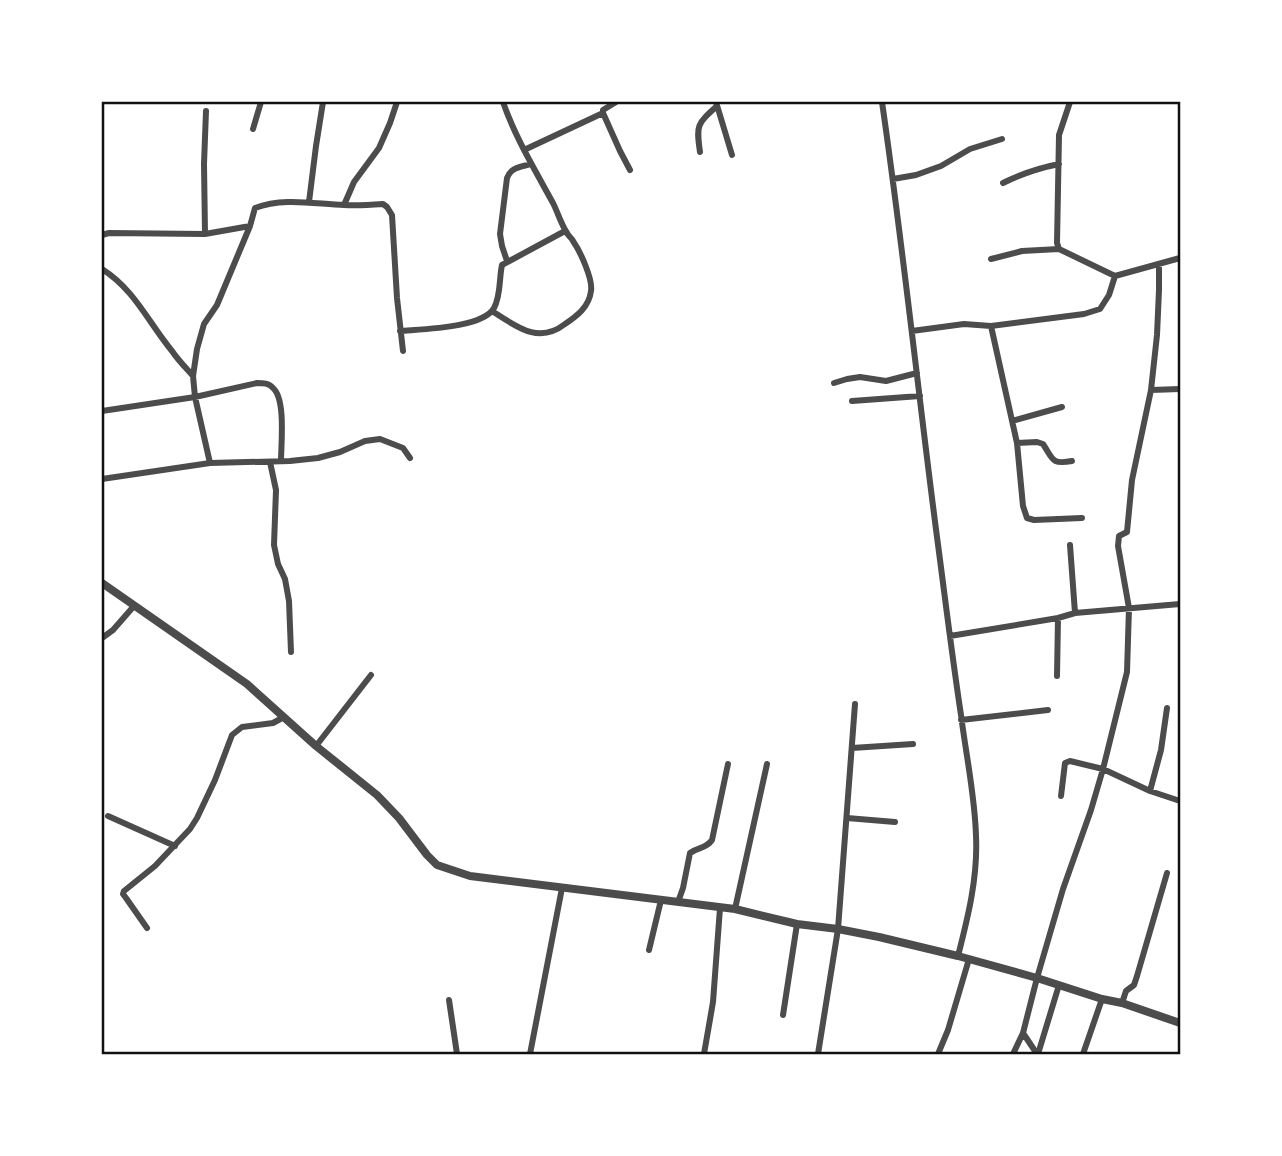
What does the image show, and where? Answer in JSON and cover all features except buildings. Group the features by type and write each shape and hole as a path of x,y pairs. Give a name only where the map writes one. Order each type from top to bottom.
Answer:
{"street":[{"path":"253,129 261,102"},
{"path":"309,202 323,102"},
{"path":"344,205 354,182 379,148 397,102"},
{"path":"492,311 525,331 556,331 583,310 592,290 574,241 565,231 503,102"},
{"path":"600,102 630,170"},
{"path":"524,150 603,112 616,102"},
{"path":"882,102 976,837 971,908 958,956"},
{"path":"1070,102 1059,135 1059,248 1115,276 1181,258"},
{"path":"700,152 697,133 699,124 717,104"},
{"path":"717,104 732,155"},
{"path":"205,234 206,111"},
{"path":"893,179 941,166 970,149 1002,139"},
{"path":"507,261 500,234 508,178 513,169 531,164"},
{"path":"1003,183 1041,167 1059,164"},
{"path":"210,463 195,397 193,376 197,349 204,324 217,305 255,208 266,204 309,202 383,204 387,207 392,215 402,351"},
{"path":"102,235 205,234 250,226"},
{"path":"400,331 468,323 485,316 496,304 502,265 565,231"},
{"path":"991,260 1022,251 1059,248"},
{"path":"1013,1055 1023,1033 1063,889 1091,810 1127,672 1129,608 1118,539 1127,532 1132,480 1151,390 1159,264"},
{"path":"102,269 130,292 171,351 193,376"},
{"path":"912,331 964,324 991,326 1084,314 1100,309 1109,295 1115,276"},
{"path":"991,326 1013,421 1023,506 1027,518 1082,518"},
{"path":"834,383 860,377 886,381 917,373"},
{"path":"102,411 195,397 257,383 267,384 275,388 279,399 281,461"},
{"path":"1151,390 1181,389"},
{"path":"852,401 920,396"},
{"path":"1013,421 1062,407"},
{"path":"102,479 210,463 318,458 365,441 380,439 403,448 410,458"},
{"path":"1017,443 1037,442 1043,444 1055,461 1072,461"},
{"path":"270,462 276,490 274,545 289,601 291,652"},
{"path":"1070,545 1075,613"},
{"path":"102,583 247,684 384,803 437,865 470,876 735,909 797,924 838,929 969,959 1181,1023"},
{"path":"950,636 1075,613 1181,604"},
{"path":"102,638 134,606"},
{"path":"1057,676 1058,618"},
{"path":"316,746 371,675"},
{"path":"818,1055 838,929 855,704"},
{"path":"1150,792 1161,750 1167,708"},
{"path":"961,720 1048,710"},
{"path":"147,928 123,894 124,891 155,866 190,829 202,810 232,735 242,727 273,723 284,717"},
{"path":"852,748 913,744"},
{"path":"1061,796 1067,761 1103,769 1150,792 1181,801"},
{"path":"678,902 690,853 708,845 712,840 728,764"},
{"path":"735,909 767,764"},
{"path":"108,816 175,846"},
{"path":"847,818 895,822"},
{"path":"1122,1003 1126,991 1137,976 1167,873"},
{"path":"530,1055 562,888"},
{"path":"649,950 661,900"},
{"path":"704,1055 713,1002 720,908"},
{"path":"783,1015 797,924"},
{"path":"938,1055 969,959"},
{"path":"1037,1055 1059,985"},
{"path":"1083,1055 1102,999"},
{"path":"449,1000 457,1055"},
{"path":"1023,1033 1037,1055"}]}
